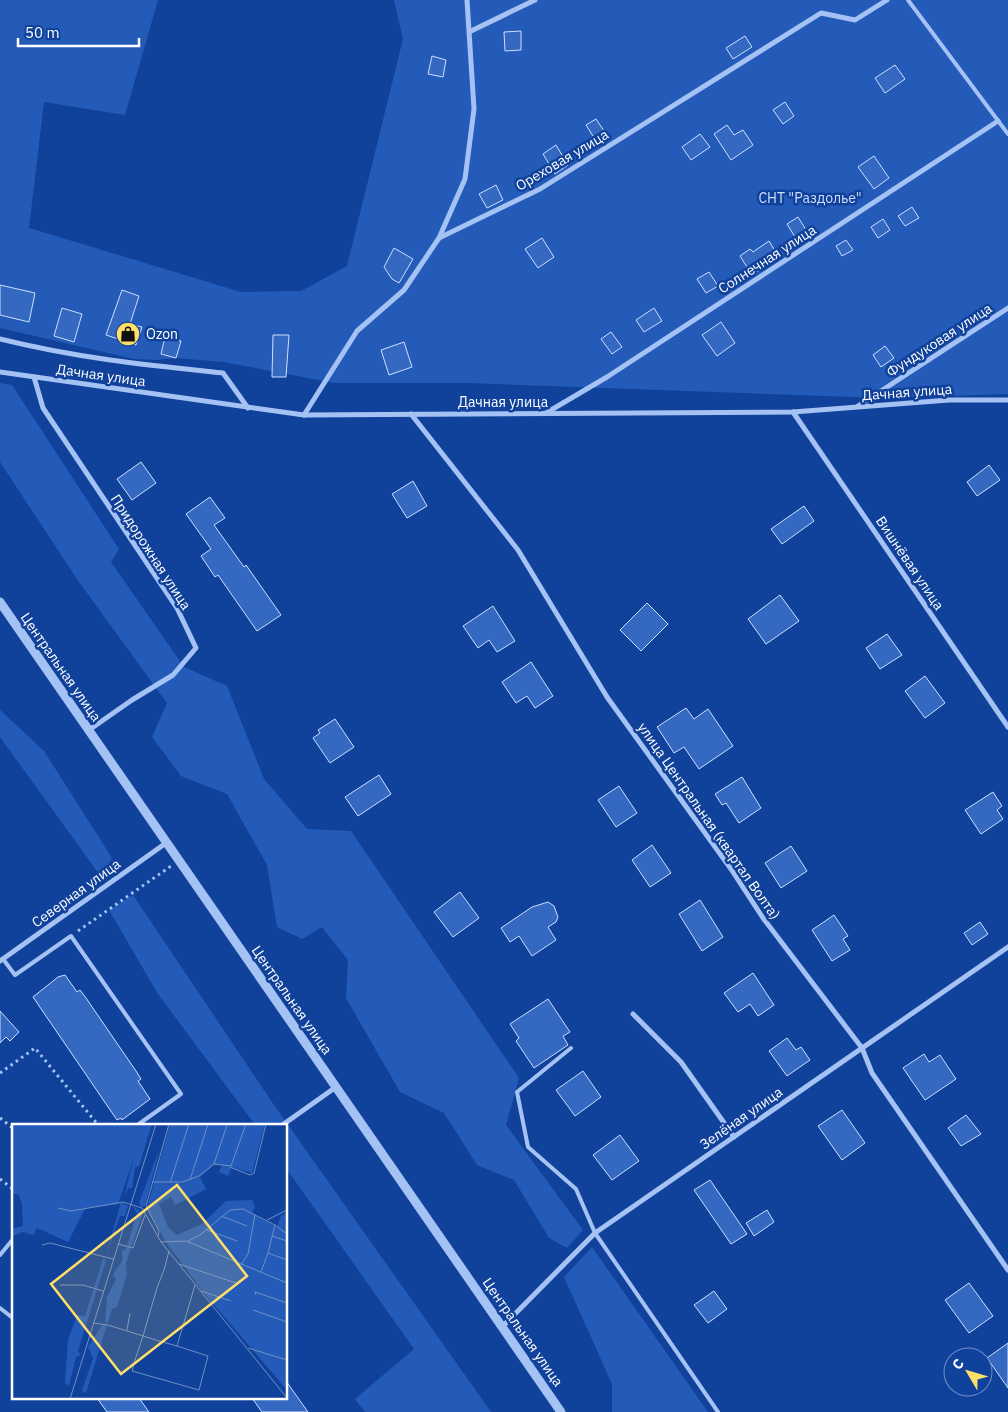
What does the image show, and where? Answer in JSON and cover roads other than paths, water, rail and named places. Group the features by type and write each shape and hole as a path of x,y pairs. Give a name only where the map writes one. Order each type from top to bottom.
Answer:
{"street":[{"path":"304,415 357,331 404,290 438,238 465,178 474,109 468,0"},
{"path":"471,31 535,0"},
{"name":"Ореховая улица","path":"438,238 540,189 821,13 855,20 887,0"},
{"name":"Солнечная улица","path":"546,413 607,377 998,121"},
{"name":"Фундуковая улица","path":"857,407 1008,308"},
{"path":"0,339 57,353 116,362 223,373 248,408"},
{"name":"Дачная улица","path":"0,372 304,415 793,412 949,400 1008,400"},
{"name":"Придорожная улица","path":"34,377 43,408 177,608 196,648 173,675 132,700 89,730"},
{"name":"Вишнёвая улица","path":"793,412 1008,727"},
{"name":"улица Центральная (квартал Волта)","path":"411,414 518,550 607,697 725,861 763,918 862,1048 872,1073 986,1241 1008,1270"},
{"name":"Центральная улица","path":"0,602 561,1412"},
{"name":"Северная улица","path":"2,960 166,843"},
{"name":"Зелёная улица","path":"502,1327 595,1233 1008,947"},
{"path":"634,1014 681,1062 734,1137"},
{"path":"284,1124 336,1087"}],"lane":[{"path":"908,0 1008,134"},
{"path":"2,960 14,975 71,936 182,1094 139,1124"},
{"path":"571,1048 517,1092 528,1147 576,1190 595,1233 718,1412"},
{"path":"0,1255 12,1240"},
{"path":"0,1308 12,1317"}],"place":[{"name":"Ozon","path":"128,334"}],"park label":[{"name":"СНТ \"Раздолье\"","path":"810,198"}]}
